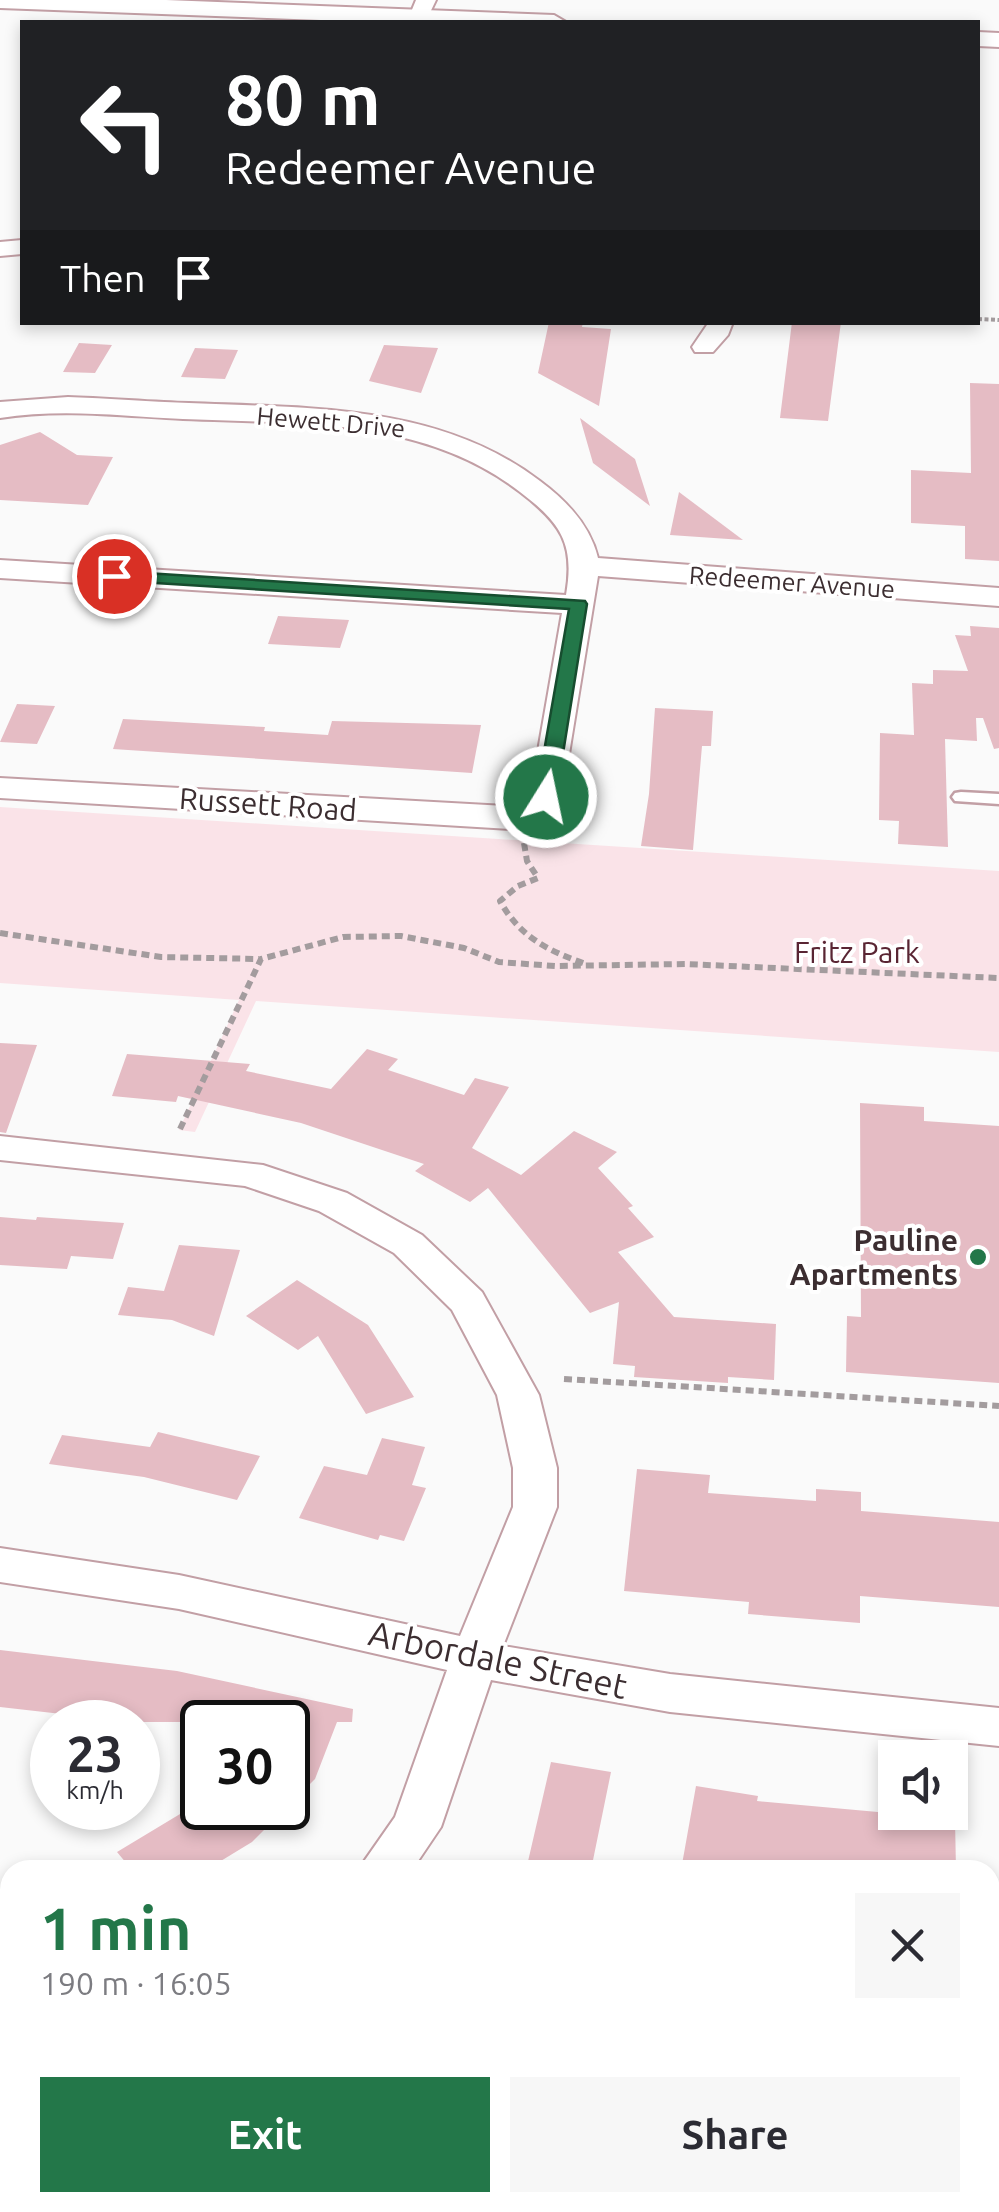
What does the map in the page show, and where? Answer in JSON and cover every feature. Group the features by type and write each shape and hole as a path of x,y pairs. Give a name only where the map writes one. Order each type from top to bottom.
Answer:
{"street":[{"path":"0,0 422,9 534,20"},
{"path":"704,347 720,325"},
{"name":"Hewett Drive","path":"0,410 51,405 340,419 418,430 466,445 534,488 566,518 582,542 585,566"},
{"path":"529,816 546,797 585,566"},
{"name":"Redeemer Avenue","path":"585,566 999,597"},
{"path":"0,569 578,604"},
{"name":"Russett Road","path":"0,788 529,816"},
{"path":"0,1148 122,1158 266,1180 333,1202 408,1244 468,1302 518,1396 535,1468 535,1507 416,1827 390,1860"},
{"name":"Arbordale Street","path":"0,1566 88,1574 476,1658 698,1699 999,1728"}],"lane":[{"path":"961,797 999,798"}],"path":[{"path":"529,816 527,862 538,878 518,886 500,902 513,928 550,952 592,966"},
{"path":"0,933 100,952 227,961 260,959 343,937 401,936 464,948 499,962 685,964 999,978"},
{"path":"180,1129 260,959"},
{"path":"564,1378 999,1406"}],"green space":[{"name":"Fritz Park","path":"0,807 999,871 999,1052 256,1001 195,1132 179,1130 239,1000 0,983"}],"building":[{"path":"548,325 611,329 599,406 538,373"},
{"path":"792,325 841,325 828,421 780,418"},
{"path":"79,343 112,345 95,373 63,372"},
{"path":"384,345 438,348 421,393 369,381"},
{"path":"195,348 238,350 225,379 181,377"},
{"path":"970,383 999,384 999,561 965,559 965,526 911,523 911,470 971,473"},
{"path":"580,418 635,459 650,506 593,463"},
{"path":"40,432 77,455 113,457 88,505 0,500 0,445"},
{"path":"679,492 743,540 670,535"},
{"path":"278,616 349,620 340,648 268,644"},
{"path":"970,626 999,628 999,748 994,749 983,718 976,718 977,741 945,739 948,847 898,844 899,821 879,820 880,733 914,735 912,683 933,684 933,670 968,671 955,635 971,636"},
{"path":"17,704 55,706 37,744 0,742"},
{"path":"655,708 713,711 711,746 702,746 693,850 641,846"},
{"path":"123,719 265,727 264,731 328,735 332,721 481,725 472,773 113,749"},
{"path":"0,1043 37,1045 6,1133 0,1132"},
{"path":"367,1049 398,1059 388,1070 464,1095 475,1078 509,1087 472,1148 521,1175 574,1131 617,1152 598,1168 633,1206 628,1208 654,1237 618,1252 674,1317 776,1324 774,1380 728,1377 728,1383 634,1377 635,1366 613,1364 619,1302 590,1313 488,1188 470,1202 415,1171 424,1164 301,1123 178,1096 176,1102 112,1096 127,1054 250,1064 246,1071 331,1089"},
{"path":"860,1103 924,1107 924,1121 999,1126 999,1383 846,1372 847,1316 861,1317"},
{"path":"0,1217 124,1223 113,1259 71,1256 67,1269 0,1265"},
{"path":"179,1245 240,1250 214,1336 172,1320 118,1315 128,1287 164,1291"},
{"path":"297,1280 368,1325 414,1397 366,1414 318,1336 298,1350 246,1316"},
{"path":"158,1432 260,1456 237,1500 144,1477 49,1464 62,1435 150,1447"},
{"path":"382,1438 425,1447 412,1485 426,1488 404,1541 380,1535 378,1540 299,1518 324,1466 367,1475"},
{"path":"637,1469 710,1475 708,1493 816,1501 816,1489 861,1492 861,1511 999,1522 999,1607 860,1596 860,1623 748,1614 749,1602 624,1591"},
{"path":"0,1650 177,1671 353,1709 352,1722 337,1722 310,1784 310,1700 180,1700 180,1722 160,1722 160,1700 30,1700 30,1710 0,1707"},
{"path":"551,1762 611,1772 593,1860 528,1860"},
{"path":"696,1786 758,1796 757,1801 878,1812 878,1830 955,1830 956,1860 683,1860"},
{"path":"180,1814 180,1830 264,1830 222,1860 124,1860 117,1852 160,1830 160,1826"}],"place":[{"name":"Pauline Apartments","path":"978,1257"}],"route":[{"path":"114,576 578,604 546,797"}]}
